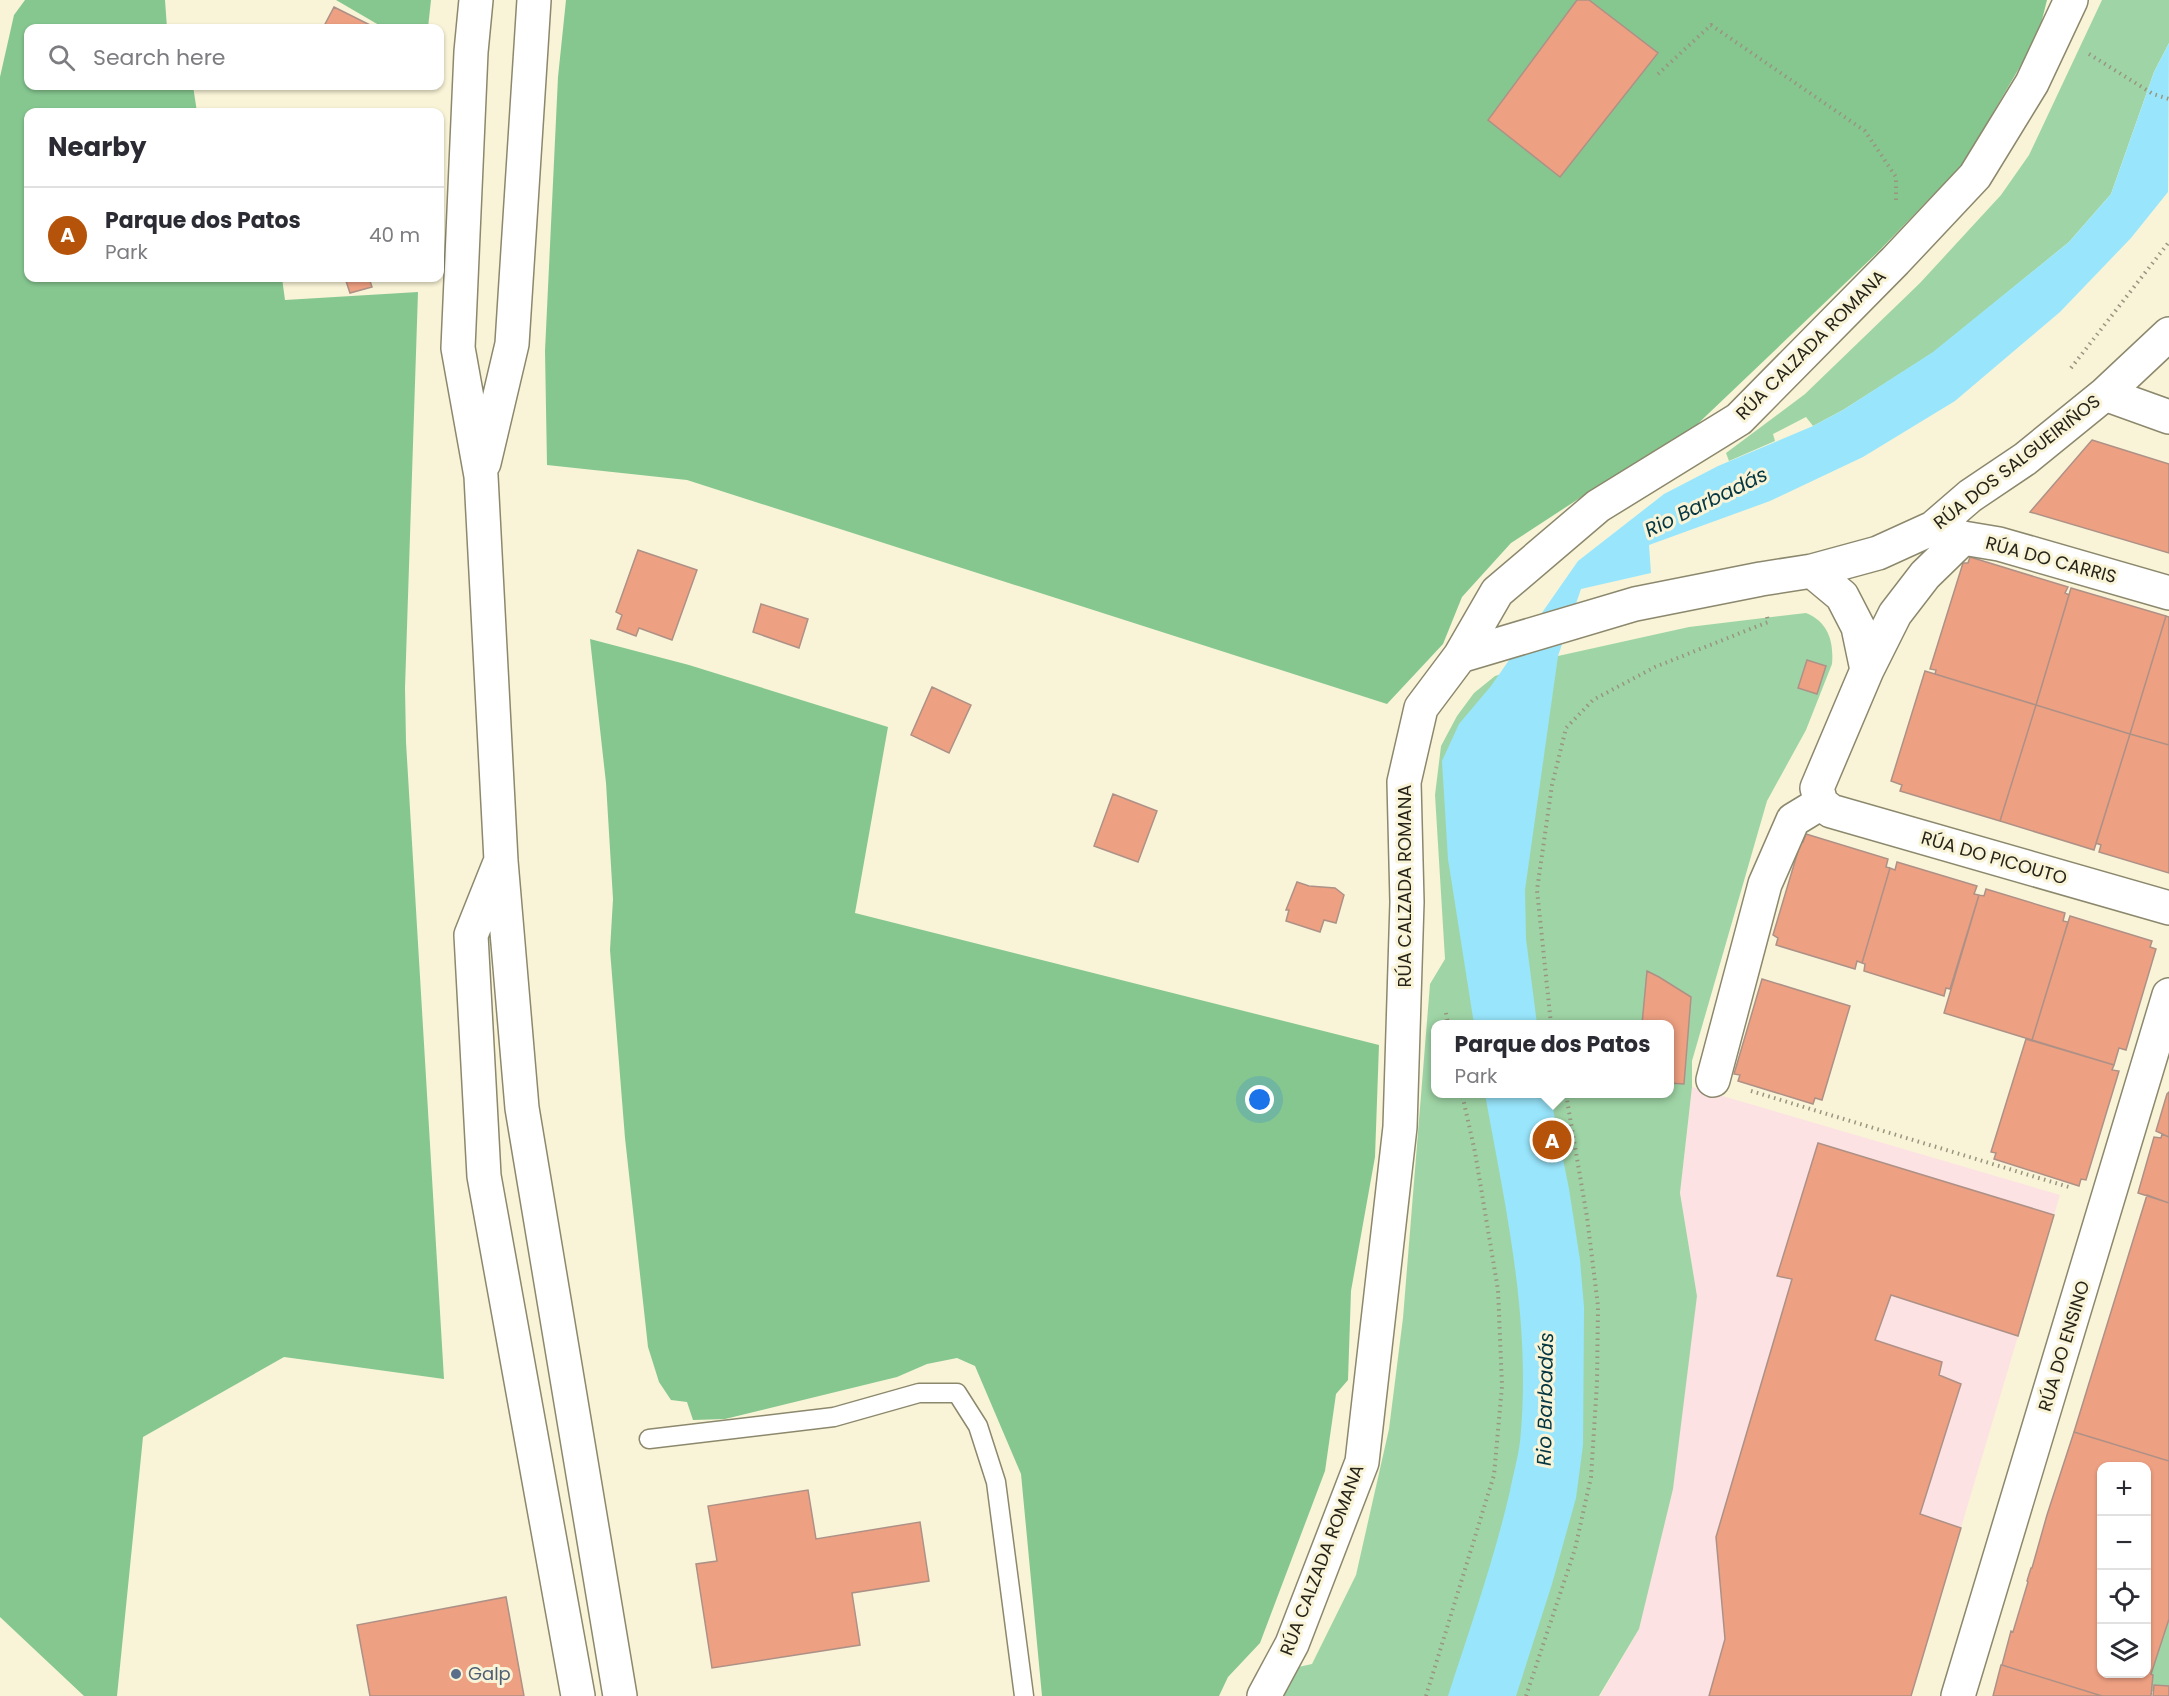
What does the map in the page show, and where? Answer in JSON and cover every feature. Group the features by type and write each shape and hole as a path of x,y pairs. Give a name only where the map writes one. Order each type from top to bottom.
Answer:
{"street":[{"path":"476,0 471,52 458,348 481,476 501,861 522,1108 620,1696"},
{"path":"481,476 512,344 534,0"},
{"name":"RÚA CALZADA ROMANA","path":"1264,1696 1292,1644 1362,1462 1400,1127 1407,902 1404,782 1421,708 1460,656 1497,592 1599,506 1739,419 1895,261 1975,176 2032,83 2071,0"},
{"name":"RÚA DOS SALGUEIRIÑOS","path":"1460,656 1635,604 1812,571 1948,533 1970,496 2025,459 2104,394 2169,334"},
{"path":"2104,394 2169,417"},
{"path":"1713,1080 1765,884 1793,819 1821,803 1817,788 1867,670 1895,615 1925,575 1948,533"},
{"name":"RÚA DO CARRIS","path":"1948,533 1999,544 2169,593"},
{"path":"1812,571 1842,596 1858,627 1867,670"},
{"name":"RÚA DO PICOUTO","path":"1821,803 1832,811 2169,908"},
{"path":"501,861 471,935 484,1176 578,1696"},
{"name":"RÚA DO ENSINO","path":"1958,1696 2169,995"}],"lane":[{"path":"649,1439 834,1417 919,1393 957,1393 978,1426 996,1482 1024,1696"}],"path":[{"path":"1658,74 1711,25 1865,130 1896,177 1896,201"},
{"path":"2056,33 2153,94 2169,99"},
{"path":"2064,377 2169,242"},
{"path":"1551,1020 1537,890 1552,785 1566,728 1593,700 1655,667 1767,622 1761,579"},
{"path":"1713,1080 2108,1199"},
{"path":"1426,1696 1494,1475 1502,1386 1498,1290 1475,1152 1463,1098"},
{"path":"1526,1696 1577,1539 1591,1478 1598,1306 1587,1217 1567,1098"}],"shaded area":[{"path":"1692,1087 2060,1195 1911,1696 1600,1696 1639,1629 1697,1296 1680,1193"}],"green space":[{"path":"25,0 165,0 167,24 24,24 24,90 194,90 196,108 24,108 24,282 283,282 285,300 418,292 405,688 406,742 444,1379 284,1357 143,1437 117,1696 84,1696 0,1617 0,77 14,15"},
{"path":"336,0 431,0 428,24 377,24"},
{"path":"566,0 2047,0 2038,36 1963,164 1878,252 1686,435 1586,494 1511,543 1462,597 1443,644 1387,704 687,480 547,465 545,351 558,77"},
{"path":"2102,0 2169,0 2169,43 2154,72 2111,194 2069,242 1934,352 1843,410 1813,426 1806,417 1773,434 1775,441 1729,461 1726,453 1805,394 1920,283 2001,195 2029,155"},
{"path":"1806,613 1824,627 1832,648 1832,664 1806,730 1767,801 1692,1061 1692,1087 1680,1193 1697,1296 1673,1489 1639,1629 1599,1696 1280,1696 1298,1667 1312,1664 1356,1575 1389,1429 1403,1318 1430,984 1445,959 1435,795 1441,746 1457,716 1474,693 1495,676 1558,656 1689,627"},
{"path":"590,639 689,665 888,727 855,913 1379,1045 1375,1157 1351,1291 1348,1380 1336,1394 1325,1471 1260,1643 1228,1677 1219,1696 1042,1696 1021,1474 975,1366 957,1358 927,1364 897,1377 725,1419 693,1420 687,1402 671,1400 659,1382 648,1347 625,1138 610,950 613,899 606,783"},
{"path":"2169,1593 2169,1693 2139,1690 2143,1678 2151,1678 2151,1656"}],"water":[{"name":"Rio Barbadás","path":"2169,43 2168,192 2131,238 2060,312 1955,401 1863,457 1770,501 1649,545 1651,573 1581,589 1558,656 1525,890 1526,939 1536,1020 1473,1020 1448,859 1442,761 1459,724 1491,686 1578,561 1664,494 1718,466 1813,426 1843,410 1933,352 2069,242 2111,194 2154,72"},
{"name":"Rio Barbadás","path":"1486,1098 1551,1098 1580,1260 1584,1307 1583,1445 1576,1498 1552,1584 1516,1696 1448,1696 1497,1543 1519,1448 1523,1398 1523,1354 1515,1267"}],"building":[{"path":"1577,0 1589,0 1658,53 1560,177 1488,120"},
{"path":"334,7 368,24 325,24"},
{"path":"346,282 370,282 372,287 350,293"},
{"path":"2092,440 2169,464 2169,553 2030,512"},
{"path":"638,550 697,570 672,640 639,628 636,636 617,629 622,615 616,612"},
{"path":"1970,557 2068,587 2065,593 2069,595 2036,705 1935,674 1936,670 1930,669 1963,563 1968,563"},
{"path":"2071,588 2166,616 2130,734 2036,705"},
{"path":"761,604 808,619 799,648 753,632"},
{"path":"2166,616 2169,617 2169,745 2130,734"},
{"path":"1807,660 1826,666 1817,694 1798,688"},
{"path":"1925,671 2036,705 2000,821 1900,791 1902,785 1891,781"},
{"path":"932,687 971,705 949,753 911,735"},
{"path":"2036,705 2130,734 2094,850 2000,821"},
{"path":"2130,734 2169,745 2169,873 2099,852 2101,845 2096,843"},
{"path":"1113,794 1157,811 1138,862 1094,846"},
{"path":"1806,834 1888,859 1886,867 1890,868 1862,963 1857,961 1855,969 1776,945 1778,938 1773,935 1801,841 1803,842"},
{"path":"1897,862 1977,886 1974,894 1979,895 1950,989 1946,988 1944,996 1864,971 1865,964 1862,963 1890,868 1895,870"},
{"path":"1297,882 1309,886 1335,888 1344,895 1336,923 1324,920 1320,932 1286,921 1289,910 1286,910"},
{"path":"1986,889 2065,913 2063,921 2068,922 2032,1040 1944,1013 1979,895 1984,896"},
{"path":"2070,916 2152,941 2150,947 2156,949 2126,1050 2119,1048 2114,1065 2032,1040"},
{"path":"1647,971 1691,997 1684,1084 1674,1083 1674,1020 1642,1020"},
{"path":"1762,979 1850,1006 1822,1100 1815,1098 1813,1104 1738,1081 1740,1075 1734,1074"},
{"path":"2026,1039 2114,1065 2112,1070 2119,1071 2086,1180 2081,1179 2079,1186 1994,1159 1996,1153 1991,1152"},
{"path":"2169,1092 2169,1137 2156,1131"},
{"path":"2162,1134 2169,1137 2169,1203 2138,1193 2154,1137 2161,1138"},
{"path":"1818,1143 2054,1215 2018,1336 1891,1295 1875,1340 1942,1362 1939,1375 1961,1384 1920,1514 1961,1528 1911,1696 1709,1696 1725,1639 1716,1537 1792,1279 1777,1276"},
{"path":"2147,1195 2169,1203 2169,1461 2074,1432"},
{"path":"2074,1432 2169,1461 2169,1619 2151,1674 2153,1675 2151,1696 2102,1696 2002,1665"},
{"path":"808,1490 816,1539 920,1522 929,1581 852,1593 860,1645 712,1668 696,1564 717,1561 708,1506"},
{"path":"506,1597 524,1696 370,1696 357,1625"},
{"path":"2002,1665 2102,1696 1993,1696"},
{"path":"2154,1685 2169,1686 2169,1696 2153,1696"}],"place":[{"name":"Parque dos Patos","path":"1552,1140"},
{"name":"Galp","path":"456,1674"}]}
